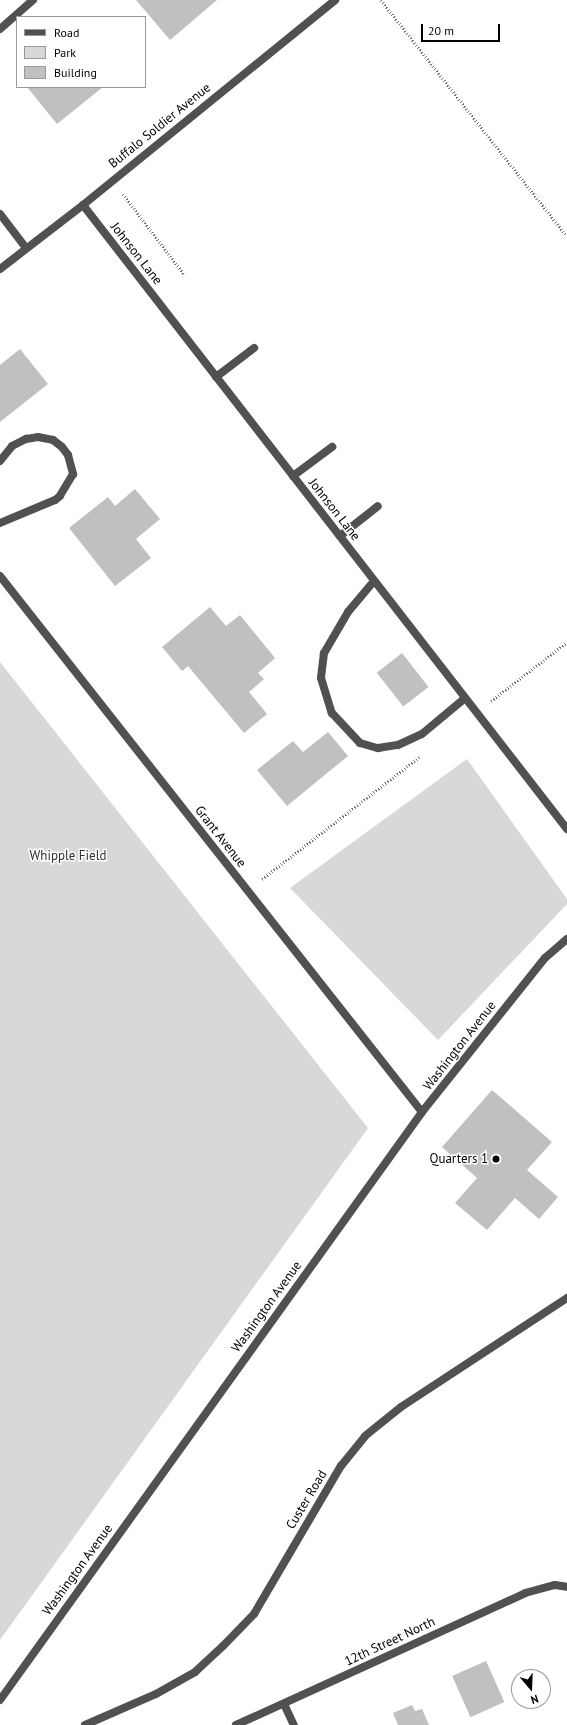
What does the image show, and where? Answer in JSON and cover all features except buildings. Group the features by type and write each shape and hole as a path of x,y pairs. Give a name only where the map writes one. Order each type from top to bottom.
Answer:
{"street":[{"path":"0,29 33,0"},
{"name":"Buffalo Soldier Avenue","path":"0,269 83,204 334,0"},
{"name":"Johnson Lane","path":"83,204 567,829"},
{"path":"0,214 26,248"},
{"path":"216,377 254,348"},
{"path":"0,461 12,446 26,439 38,437 53,440 62,447 68,455 73,474 60,496 55,500 0,523"},
{"path":"293,476 332,447"},
{"path":"340,536 378,506"},
{"name":"Grant Avenue","path":"0,576 422,1112"},
{"path":"374,580 348,612 324,653 321,678 332,713 360,743 378,748 398,745 422,734 465,698"},
{"name":"Washington Avenue","path":"0,1700 422,1112 545,958 567,939"},
{"name":"Custer Road","path":"85,1725 156,1694 195,1672 254,1614 341,1466 365,1436 401,1407 567,1298"},
{"name":"12th Street North","path":"236,1725 525,1593 555,1585 567,1587"},
{"path":"284,1704 294,1725"}],"path":[{"path":"381,0 567,236"},
{"path":"123,194 184,274"},
{"path":"476,712 567,642"},
{"path":"247,890 420,756"}],"green space":[{"name":"Whipple Field","path":"0,662 368,1128 0,1640"},
{"path":"467,759 567,899 567,904 438,1040 290,888"}],"place":[{"name":"Quarters 1","path":"496,1159"}]}
